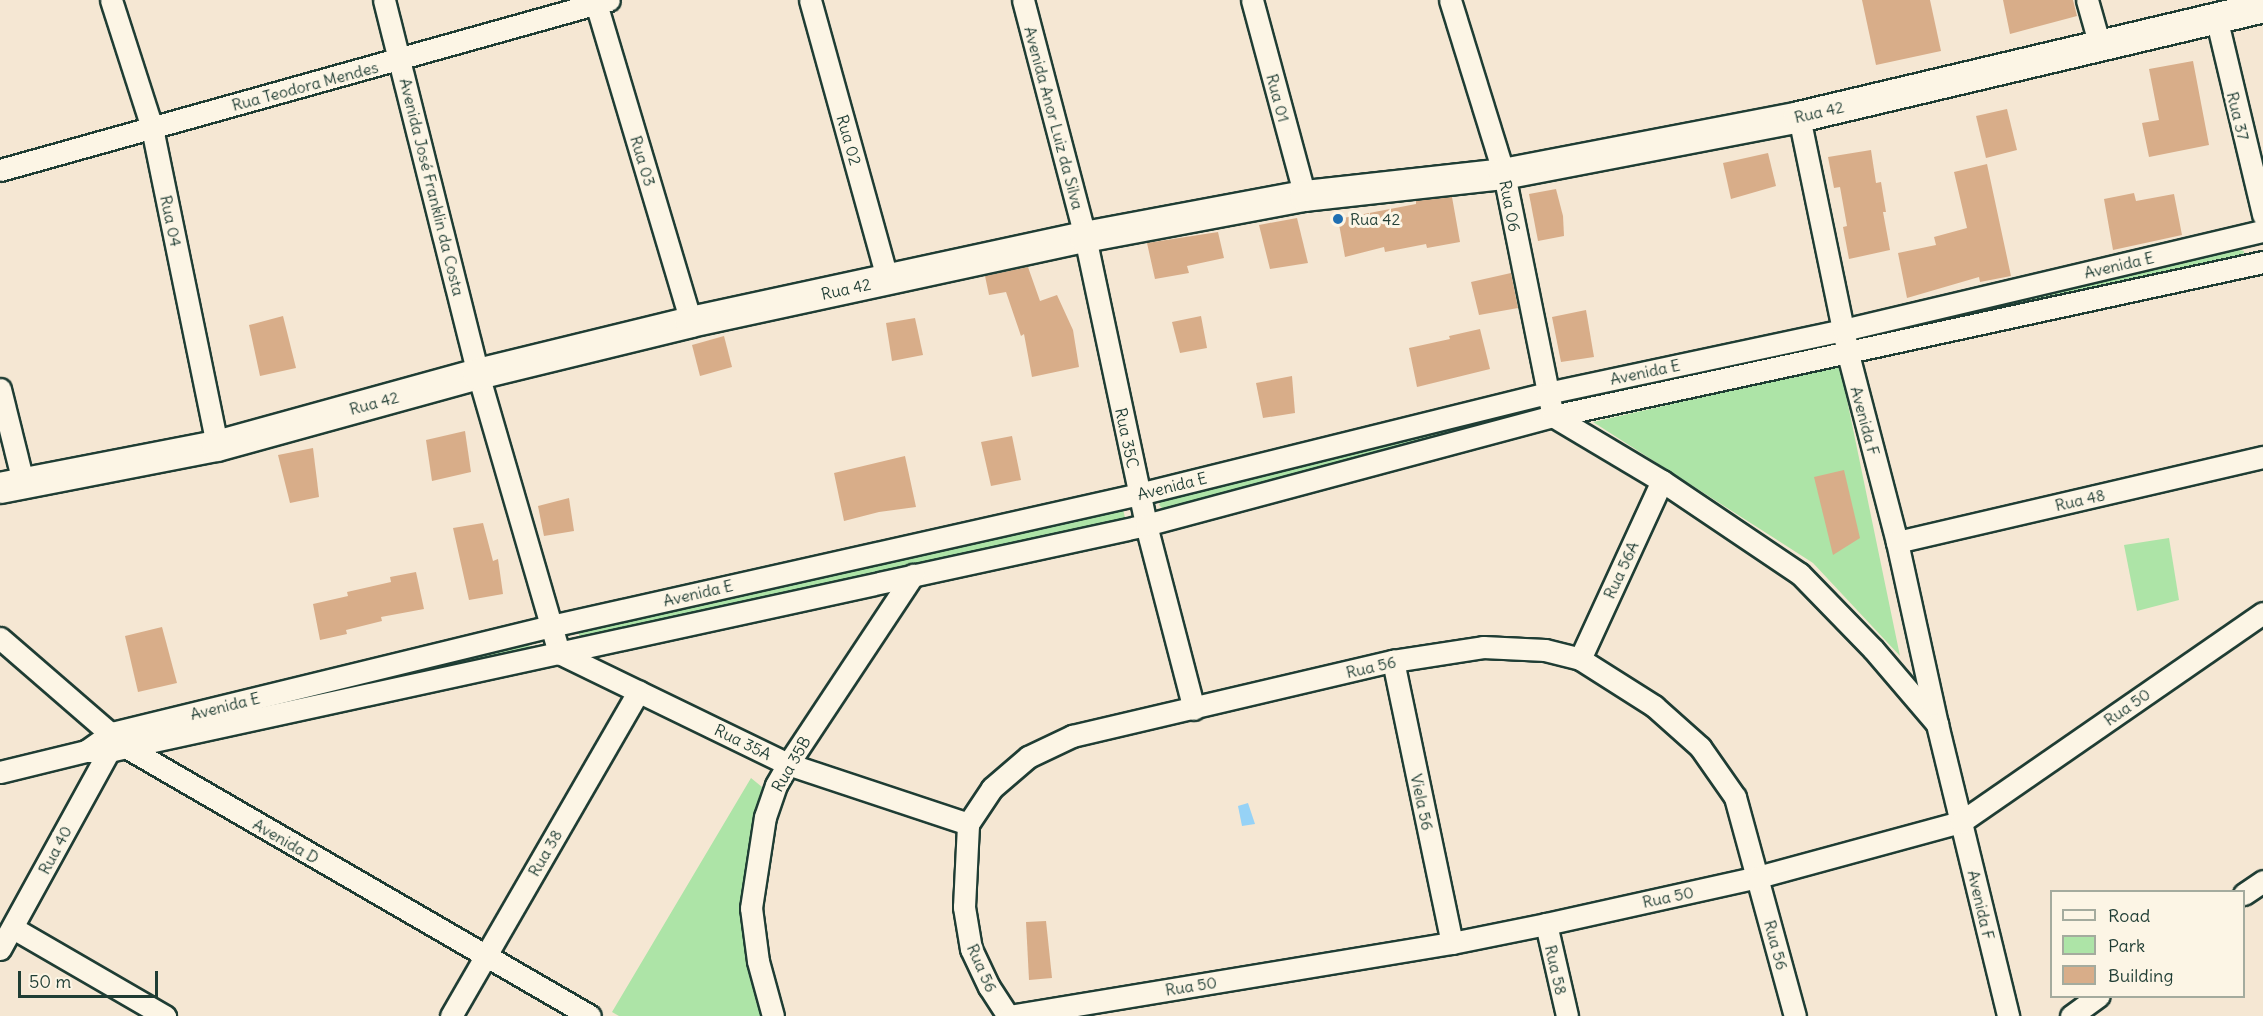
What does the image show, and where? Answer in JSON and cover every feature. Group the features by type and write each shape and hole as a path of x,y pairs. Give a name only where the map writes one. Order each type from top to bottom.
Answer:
{"street":[{"name":"Rua 04","path":"111,0 152,128 217,446"},
{"name":"Avenida José Franklin da Costa","path":"384,0 478,374"},
{"name":"Rua 02","path":"810,0 888,281"},
{"name":"Avenida Anor Luiz da Silva","path":"1023,0 1084,237"},
{"name":"Rua 01","path":"1252,0 1305,196"},
{"name":"Rua 06","path":"1450,0 1504,174 1553,416"},
{"path":"2086,0 2100,46"},
{"name":"Rua Teodora Mendes","path":"0,170 600,1"},
{"name":"Rua 03","path":"600,1 691,322"},
{"name":"Rua 42","path":"12,485 217,446 478,374 691,322 1084,237 1305,196 1504,174 1799,117 2263,7"},
{"name":"Rua 37","path":"2216,17 2263,215"},
{"name":"Avenida F","path":"1799,117 1848,354 1897,542 1937,724 2008,1016"},
{"name":"Avenida E","path":"0,772 267,706 551,626 1139,494 1547,393 1843,330 2263,231"},
{"name":"Rua 35C","path":"1084,237 1146,525 1194,709"},
{"name":"Avenida E","path":"267,706 559,653 1146,525 1553,416 1848,354 2263,262"},
{"path":"478,374 559,653"},
{"path":"0,389 12,485"},
{"name":"Avenida F","path":"1553,416 1662,481 1800,574 1873,649 1937,724"},
{"name":"Rua 48","path":"1897,542 2263,457"},
{"name":"Rua 56A","path":"1580,658 1662,481"},
{"name":"Rua 35B","path":"772,1016 758,961 751,908 765,817 776,785 788,764 913,575"},
{"name":"Rua 50","path":"1009,1016 1452,943 1546,924 1758,877 1961,822 2263,613"},
{"name":"Avenida D","path":"0,638 116,744 590,1016"},
{"name":"Rua 56","path":"1009,1016 989,987 971,949 964,907 968,824 992,788 1028,757 1072,736 1393,661 1483,647 1545,650 1580,658 1654,705 1700,747 1735,797 1795,1016"},
{"name":"Rua 35A","path":"559,653 788,764 968,824"},
{"name":"Viela 56","path":"1393,661 1452,943"},
{"name":"Rua 38","path":"451,1016 639,691"},
{"name":"Rua 40","path":"0,949 116,744"},
{"path":"2245,893 2263,881"},
{"name":"Rua 58","path":"1546,924 1567,1016"},
{"path":"13,928 165,1016"},
{"path":"2071,1016 2096,998"}],"green space":[{"path":"2235,249 2244,251 2243,257 1869,341 1867,336 1868,332"},
{"path":"1832,340 1840,344 1561,404 1563,399"},
{"path":"1840,366 1900,656 1813,563 1593,422"},
{"path":"1512,417 1168,509 1163,509 1159,505 1162,499"},
{"path":"1114,509 1123,509 1126,522 579,637 579,633 588,630 1016,534"},
{"path":"2169,538 2179,600 2137,611 2124,545"},
{"path":"528,644 533,649 145,732"},
{"path":"751,778 762,787 742,905 756,1002 762,1016 619,1016 612,1012"}],"water":[{"path":"1248,803 1255,824 1242,826 1238,806"}],"building":[{"path":"1862,0 1930,0 1941,51 1876,65"},
{"path":"2003,0 2073,0 2077,16 2010,34"},
{"path":"2193,61 2209,145 2149,157 2142,123 2159,120 2149,69"},
{"path":"2007,109 2017,150 1986,158 1976,116"},
{"path":"1871,150 1876,183 1881,182 1886,212 1883,212 1890,250 1849,259 1843,227 1847,226 1840,187 1834,188 1828,157"},
{"path":"1768,153 1776,186 1731,199 1723,163"},
{"path":"1987,164 2011,276 1980,282 1979,277 1907,298 1898,253 1936,245 1934,237 1967,228 1954,172"},
{"path":"1556,189 1563,216 1564,236 1538,241 1529,194"},
{"path":"2134,193 2136,201 2174,194 2182,235 2113,250 2104,199"},
{"path":"1452,197 1460,242 1427,248 1426,244 1385,252 1384,247 1345,257 1338,219 1416,204 1416,201"},
{"path":"1297,218 1308,263 1270,269 1259,225"},
{"path":"1218,232 1224,258 1187,266 1189,273 1155,279 1147,243"},
{"path":"1028,267 1040,301 1057,295 1073,330 1079,367 1032,377 1024,334 1021,336 1006,292 989,295 985,276"},
{"path":"1511,273 1518,308 1479,315 1471,282"},
{"path":"1586,310 1594,357 1561,362 1552,317"},
{"path":"283,316 296,368 260,376 249,325"},
{"path":"1201,316 1207,348 1180,353 1172,322"},
{"path":"915,318 923,355 892,361 886,323"},
{"path":"1480,329 1490,369 1417,387 1409,348 1450,339 1449,336"},
{"path":"724,336 732,367 700,376 692,345"},
{"path":"1292,376 1295,413 1263,418 1256,383"},
{"path":"465,431 471,472 432,481 426,440"},
{"path":"1012,436 1021,480 991,486 981,442"},
{"path":"313,448 319,497 290,503 278,455"},
{"path":"905,456 916,507 879,512 844,521 834,473"},
{"path":"1844,470 1860,538 1833,555 1814,477"},
{"path":"569,498 574,531 544,536 538,506"},
{"path":"483,523 493,561 498,559 503,594 469,600 453,528"},
{"path":"416,572 424,609 381,617 382,621 346,630 347,634 320,640 313,604 348,596 347,592 391,582 390,577"},
{"path":"162,627 177,683 138,692 125,636"},
{"path":"1046,921 1052,978 1029,980 1026,922"}],"place":[{"name":"Rua 42","path":"1338,219"}]}
